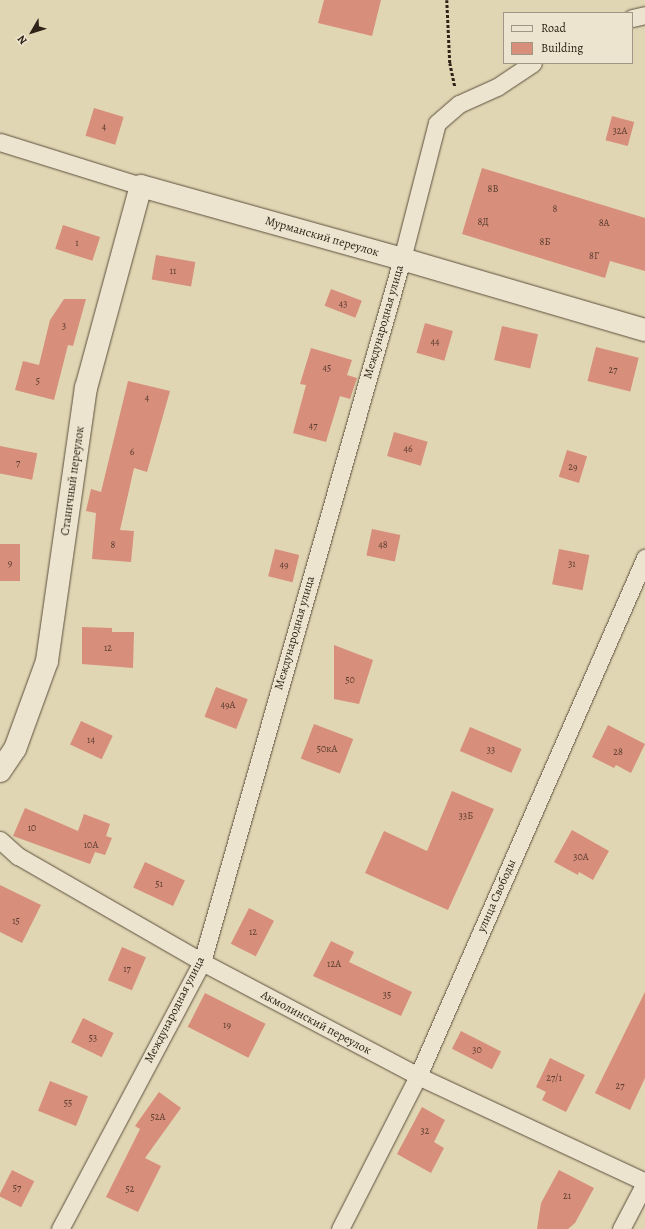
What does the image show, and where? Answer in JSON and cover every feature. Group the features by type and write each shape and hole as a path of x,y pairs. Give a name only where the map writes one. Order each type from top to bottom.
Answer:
{"street":[{"path":"633,18 645,15"},
{"name":"Международная улица","path":"60,1229 202,962 402,259 437,123 459,104 497,87 532,64"},
{"name":"Мурманский переулок","path":"0,142 141,186 402,259 645,330"},
{"name":"Станичный переулок","path":"0,772 15,749 47,661 86,388 141,186"},
{"name":"улица Свободы","path":"340,1229 418,1076 645,558"},
{"name":"Акмолинский переулок","path":"0,840 18,856 202,962 418,1076 645,1182"},
{"path":"621,1229 645,1182"}],"path":[{"path":"448,0 450,63 459,104"}],"building":[{"path":"324,0 381,0 372,36 318,23"},
{"path":"94,108 124,117 115,145 86,136"},
{"path":"612,116 634,122 628,146 606,140"},
{"path":"482,168 645,218 645,271 610,261 605,278 462,234"},
{"path":"63,225 100,237 92,261 55,249"},
{"path":"156,255 195,262 191,287 152,280"},
{"path":"331,289 362,301 355,318 325,306"},
{"path":"64,299 86,299 73,346 68,345 54,400 15,390 23,361 39,365 50,320"},
{"path":"425,323 453,331 444,361 416,353"},
{"path":"502,326 538,334 530,368 494,360"},
{"path":"596,347 639,358 630,392 588,381"},
{"path":"311,348 352,360 347,375 357,378 350,399 340,396 326,442 293,433 306,385 300,384"},
{"path":"128,381 170,391 147,472 134,468 120,530 134,531 131,562 92,559 96,513 86,511 91,489 101,492"},
{"path":"394,432 428,442 421,466 387,456"},
{"path":"0,446 37,453 32,480 0,474"},
{"path":"567,450 587,456 579,483 559,477"},
{"path":"372,529 400,535 395,561 366,555"},
{"path":"0,544 20,544 20,581 0,581"},
{"path":"275,549 299,555 292,582 268,576"},
{"path":"559,549 589,555 583,590 552,584"},
{"path":"82,627 112,628 112,632 134,632 133,668 82,664"},
{"path":"334,645 373,660 359,704 334,699"},
{"path":"216,687 248,699 236,729 205,717"},
{"path":"81,721 113,736 102,759 70,745"},
{"path":"314,724 353,739 340,774 301,759"},
{"path":"608,725 645,744 631,773 616,765 614,768 592,757"},
{"path":"470,727 522,749 511,773 460,751"},
{"path":"452,791 494,809 448,910 365,873 384,831 427,851"},
{"path":"25,808 78,831 84,814 110,824 106,836 112,838 105,855 95,852 90,864 13,836"},
{"path":"572,830 609,851 593,880 579,872 578,875 554,862"},
{"path":"145,862 185,881 173,906 133,887"},
{"path":"0,885 41,905 22,943 0,932"},
{"path":"249,908 274,921 256,956 231,944"},
{"path":"331,941 354,952 349,962 412,992 401,1016 313,976"},
{"path":"122,947 146,957 132,990 108,980"},
{"path":"645,992 645,1078 630,1110 595,1093"},
{"path":"205,993 266,1024 248,1058 188,1027"},
{"path":"83,1018 114,1033 102,1057 71,1042"},
{"path":"461,1031 501,1051 492,1069 452,1049"},
{"path":"550,1058 585,1075 566,1112 542,1100 546,1092 536,1087"},
{"path":"50,1081 88,1096 76,1126 38,1111"},
{"path":"159,1092 181,1108 145,1158 161,1166 138,1212 106,1197 140,1129 135,1126"},
{"path":"422,1107 445,1120 434,1142 444,1148 431,1173 397,1154"},
{"path":"12,1170 34,1181 21,1207 0,1196"},
{"path":"559,1170 594,1188 575,1223 568,1229 537,1229 541,1203"}]}
